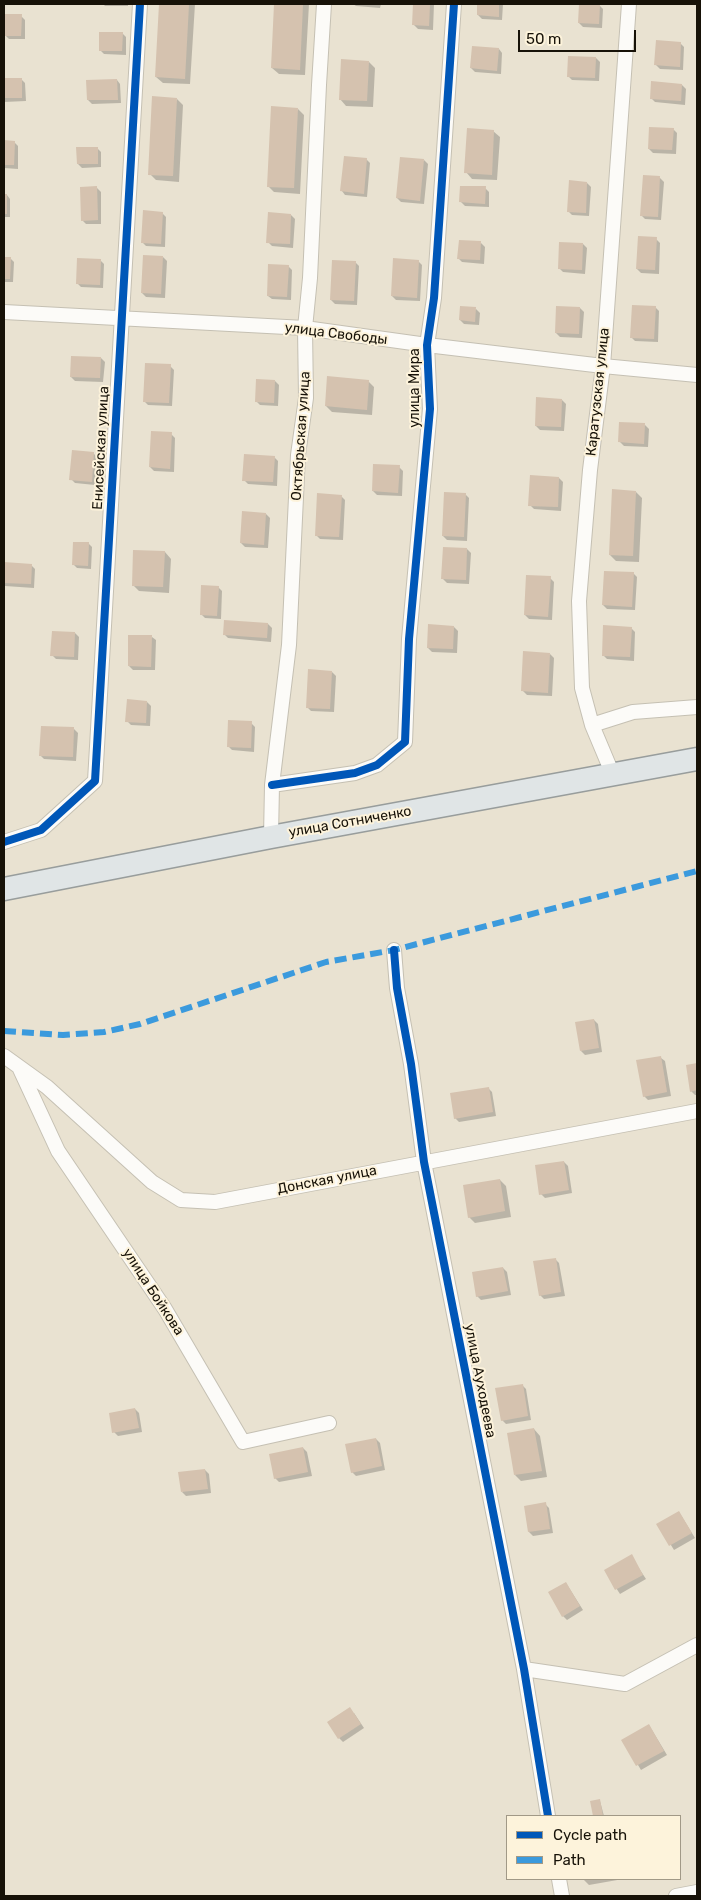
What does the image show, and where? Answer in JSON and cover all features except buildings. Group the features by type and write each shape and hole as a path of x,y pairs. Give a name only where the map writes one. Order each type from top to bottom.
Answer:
{"main road":[{"name":"улица Сотниченко","path":"4,889 270,837 697,759"}],"street":[{"name":"Енисейская улица","path":"4,842 41,830 95,781 140,4"},
{"name":"Октябрьская улица","path":"270,837 272,785 288,645 298,455 306,398 305,328 310,278 324,4"},
{"name":"улица Мира","path":"272,785 356,772 378,765 405,742 409,639 430,409 427,345 434,298 454,4"},
{"name":"Каратузская улица","path":"613,775 592,725 582,688 579,601 590,470 603,366 629,4"},
{"name":"улица Свободы","path":"4,312 305,328 427,345 697,375"},
{"path":"592,725 633,712 697,707"},
{"name":"улица Ауходеева","path":"394,950 424,1162 524,1669 548,1815"},
{"name":"Донская улица","path":"4,1056 47,1087 152,1182 180,1200 215,1202 697,1111"},
{"name":"улица Бойкова","path":"18,1066 58,1151 165,1309 243,1442 329,1423"},
{"path":"524,1669 625,1684 697,1645"},
{"path":"559,1880 562,1896"},
{"path":"676,1896 697,1892"}],"marked path":[{"path":"4,1031 63,1035 104,1032 140,1024 326,962 394,950 697,871"}],"cycle path":[{"path":"4,842 41,830 95,781 140,4"},
{"path":"272,785 355,773 377,765 405,742 409,639 430,409 427,345 434,298 454,4"},
{"path":"394,950 397,988 411,1064 424,1162 524,1669 548,1815"}]}
